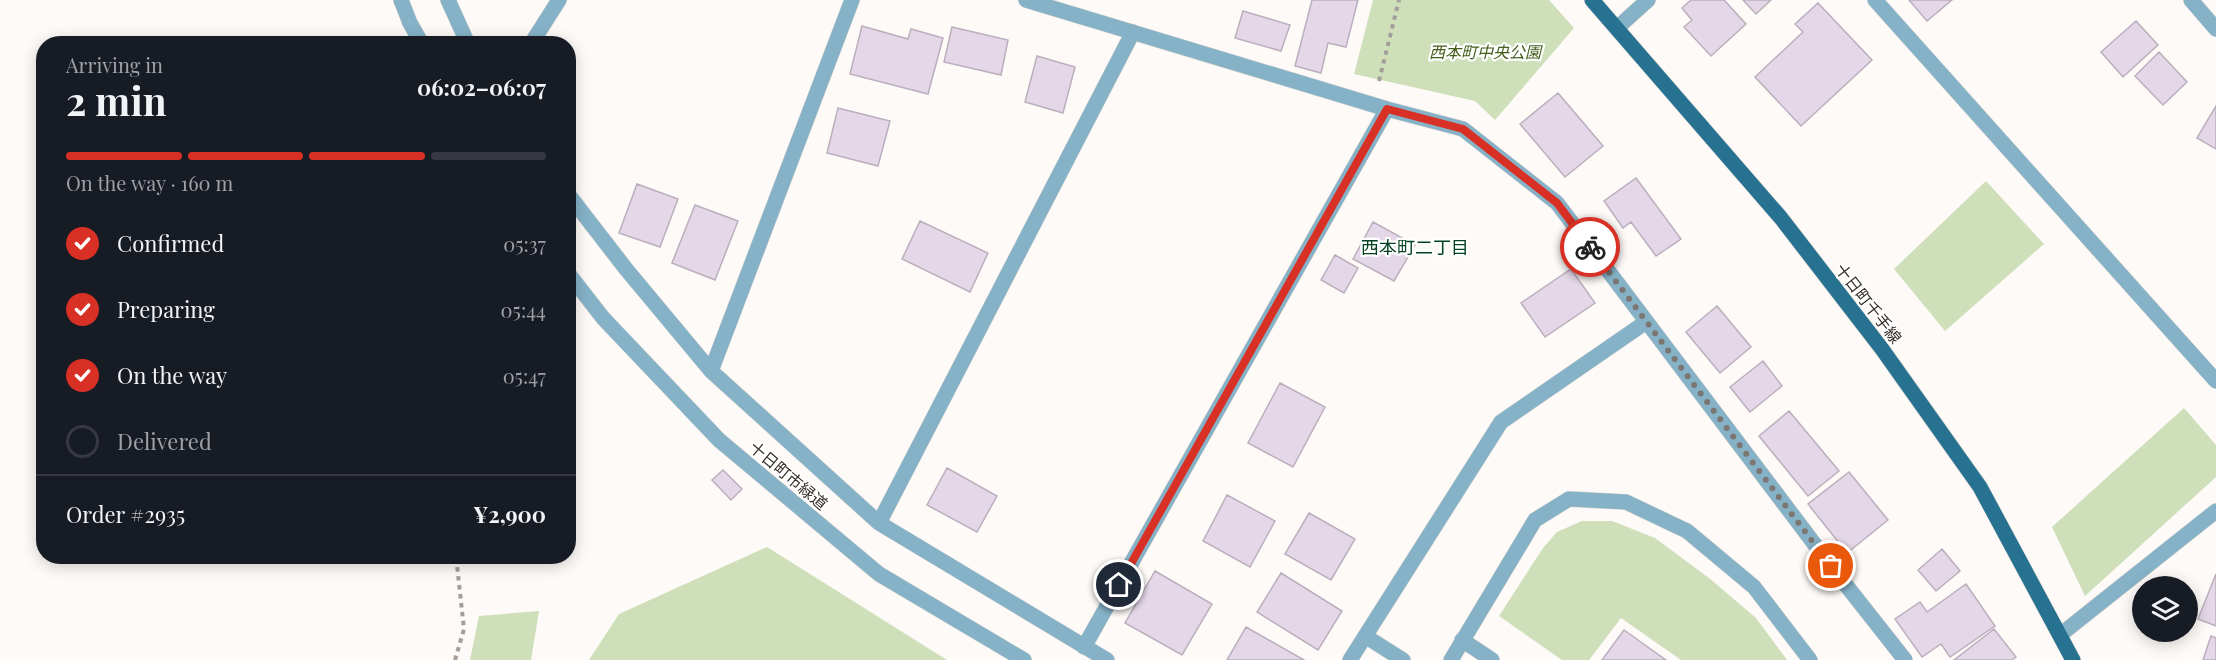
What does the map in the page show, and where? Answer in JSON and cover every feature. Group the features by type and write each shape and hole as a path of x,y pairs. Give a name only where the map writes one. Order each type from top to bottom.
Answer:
{"main road":[{"name":"十日町千手線","path":"1592,0 1781,218 1882,350 1980,487 2073,660"}],"street":[{"path":"401,0 417,36"},
{"path":"448,0 464,36"},
{"path":"536,36 559,0"},
{"path":"711,371 852,0"},
{"path":"1026,0 1380,107 1463,129 1557,203 1905,660"},
{"path":"1617,28 1648,0"},
{"path":"1875,0 2216,381"},
{"path":"2198,2 2216,29"},
{"path":"879,524 1133,32"},
{"path":"1084,647 1380,107"},
{"path":"576,204 626,269 711,371 879,524 1107,660"},
{"name":"十日町市緑道","path":"576,283 603,318 719,440 879,574 1024,660"},
{"path":"1350,660 1501,423 1646,322"},
{"path":"1450,660 1535,520 1569,499 1626,502 1687,531 1754,587 1810,660"},
{"path":"2060,636 2216,511"},
{"path":"1365,636 1403,660"},
{"path":"1462,640 1492,660"}],"path":[{"path":"1380,107 1399,0"},
{"path":"455,660 464,629 457,564"}],"green space":[{"name":"西本町中央公園","path":"1373,0 1549,0 1574,28 1495,120 1475,101 1354,74"},
{"path":"1986,181 2044,244 1945,331 1894,269"},
{"path":"2184,408 2216,445 2216,477 2085,596 2052,527"},
{"path":"1582,521 1612,521 1655,538 1709,578 1756,618 1787,660 1681,660 1621,618 1589,660 1562,660 1499,616 1543,548 1557,532"},
{"path":"767,547 947,660 589,660 619,614"},
{"path":"539,611 531,660 470,660 479,616"}],"building":[{"path":"1312,0 1358,0 1346,47 1328,43 1321,73 1295,66"},
{"path":"1691,0 1724,0 1746,24 1711,56 1684,27 1692,20 1682,8"},
{"path":"1743,0 1771,0 1756,14"},
{"path":"1909,0 1952,0 1927,21"},
{"path":"1818,3 1872,60 1801,126 1755,77 1803,32 1795,24"},
{"path":"1243,11 1290,25 1281,51 1235,38"},
{"path":"2136,21 2158,45 2123,77 2101,52"},
{"path":"862,26 908,39 911,29 943,38 928,94 850,74"},
{"path":"952,27 1008,40 1001,75 944,62"},
{"path":"2159,52 2187,82 2163,105 2135,76"},
{"path":"1037,56 1075,67 1063,113 1025,102"},
{"path":"1558,93 1603,146 1565,177 1520,124"},
{"path":"2216,106 2216,149 2197,138"},
{"path":"838,108 890,121 878,166 827,153"},
{"path":"1636,178 1681,239 1656,256 1631,222 1623,228 1604,201"},
{"path":"637,184 678,199 660,247 619,233"},
{"path":"695,205 738,221 715,280 672,263"},
{"path":"920,221 988,253 970,292 902,259"},
{"path":"1373,222 1415,245 1394,281 1353,259"},
{"path":"1335,255 1358,268 1344,293 1321,280"},
{"path":"1571,269 1595,303 1545,337 1521,303"},
{"path":"1717,306 1751,347 1720,373 1686,332"},
{"path":"1763,361 1782,386 1750,412 1730,387"},
{"path":"1280,383 1325,407 1293,467 1248,443"},
{"path":"1789,411 1839,471 1808,496 1759,436"},
{"path":"947,468 997,496 977,532 927,505"},
{"path":"723,470 742,489 731,500 712,480"},
{"path":"1849,472 1888,520 1847,553 1808,504"},
{"path":"1227,495 1275,521 1250,567 1203,541"},
{"path":"1309,513 1355,539 1331,580 1285,554"},
{"path":"1942,549 1960,571 1936,591 1918,570"},
{"path":"1155,571 1212,604 1182,655 1125,623"},
{"path":"1281,573 1342,611 1318,650 1257,612"},
{"path":"2216,574 2216,626 2198,619"},
{"path":"1966,584 1995,626 1950,657 1941,644 1922,657 1895,619 1920,602 1927,612"},
{"path":"1246,627 1304,660 1227,660"},
{"path":"1994,629 2016,657 2012,660 1954,660"},
{"path":"1624,630 1666,660 1602,660"},
{"path":"2211,636 2216,638 2216,660 2203,660"}],"way so far":[{"path":"1590,247 1831,566"}],"district":[{"name":"西本町二丁目","path":"1415,247"}],"route":[{"path":"1119,585 1387,109 1463,129 1557,203 1590,247"}]}
